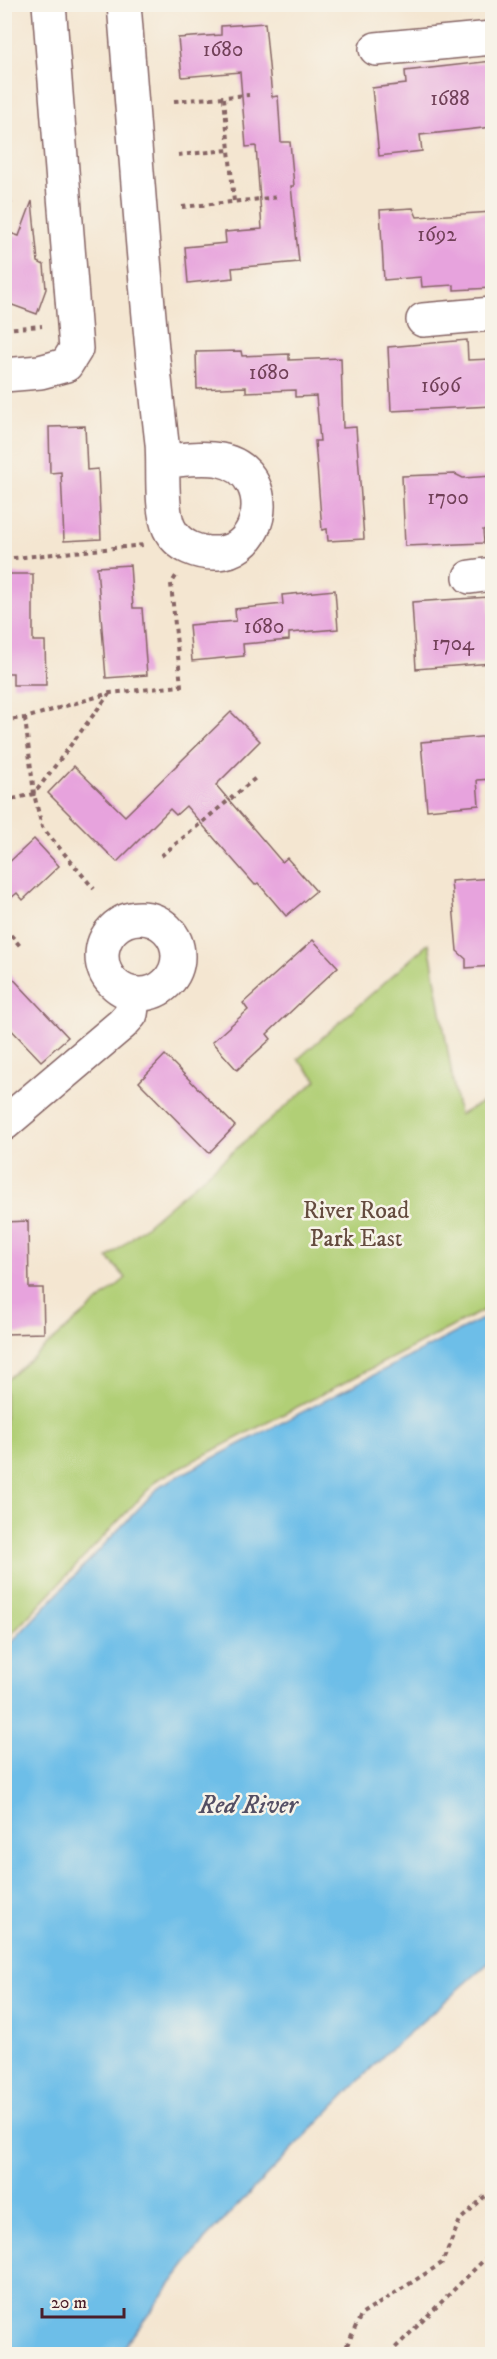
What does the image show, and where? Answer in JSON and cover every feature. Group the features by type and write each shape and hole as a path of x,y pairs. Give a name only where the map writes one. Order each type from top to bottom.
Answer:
{"lane":[{"path":"4,375 39,372 66,366 76,349 49,4"},
{"path":"124,4 153,371 164,461 165,513 169,528 179,541 192,550 208,554 223,553 238,546 249,535 257,522 260,506 257,491 250,477 238,466 224,460 208,458 164,461"},
{"path":"376,49 492,38"},
{"path":"423,320 492,314"},
{"path":"4,1125 122,1024 131,1014 134,994"}],"path":[{"path":"174,101 249,95"},
{"path":"224,98 234,202"},
{"path":"178,155 229,150"},
{"path":"182,207 280,198"},
{"path":"4,203 13,202"},
{"path":"4,329 42,326"},
{"path":"4,559 154,544"},
{"path":"4,720 25,718 110,693 181,686 171,584 192,550"},
{"path":"4,801 34,794 110,693"},
{"path":"25,718 34,794 42,827 94,889"},
{"path":"161,856 258,776"},
{"path":"4,937 9,933 21,947"},
{"path":"4,1064 9,1070"},
{"path":"343,2355 361,2315 442,2263 460,2220 484,2197 492,2193"},
{"path":"389,2355 492,2252"}],"green space":[{"name":"River Road Park East","path":"429,943 459,1115 492,1097 492,1306 158,1479 5,1641 5,1381 126,1278 108,1258 317,1080 298,1059"}],"water":[{"name":"Red River","path":"492,1314 492,1960 384,2055 205,2239 119,2354 5,2354 5,1649 161,1485"}],"building":[{"path":"265,23 272,97 278,96 281,142 290,142 294,186 291,186 299,262 232,268 233,278 188,283 185,247 226,243 225,232 262,229 256,146 246,147 240,72 182,77 178,38 221,35 221,26"},
{"path":"492,61 492,127 420,135 422,151 379,156 372,88 406,84 405,71"},
{"path":"32,201 38,262 44,265 46,289 37,314 4,302 4,231 19,236"},
{"path":"413,208 417,217 492,212 492,288 454,290 454,285 422,287 421,277 384,280 380,210"},
{"path":"467,340 468,360 492,359 492,406 391,411 388,347"},
{"path":"241,351 242,356 289,354 289,360 341,358 343,428 356,427 364,539 328,541 327,529 322,530 315,441 320,441 316,396 295,397 295,390 246,392 246,387 197,389 196,352"},
{"path":"85,426 87,470 98,469 101,539 64,541 61,472 50,473 49,427"},
{"path":"455,474 463,478 492,476 492,529 483,530 484,543 405,546 402,476"},
{"path":"130,565 133,608 142,608 147,675 106,678 97,567"},
{"path":"4,574 33,574 33,641 45,641 46,685 13,685 13,673 5,673"},
{"path":"335,590 338,629 289,633 289,640 243,644 244,656 192,661 189,625 236,621 235,609 283,604 282,595"},
{"path":"489,597 490,617 492,617 492,663 416,669 412,602"},
{"path":"231,712 260,741 216,785 282,862 287,858 316,891 286,916 258,883 255,885 186,806 176,815 170,809 117,862 48,793 74,766 125,816"},
{"path":"492,736 492,779 477,780 479,805 427,810 421,742"},
{"path":"34,839 59,866 23,900 17,893 4,904 4,867"},
{"path":"492,878 492,966 466,968 466,959 457,951 451,881"},
{"path":"313,940 338,967 267,1034 271,1039 237,1070 212,1042 248,1010 243,1003"},
{"path":"4,969 68,1037 41,1061 4,1022"},
{"path":"165,1055 235,1126 209,1153 139,1082"},
{"path":"28,1221 29,1288 43,1288 44,1333 4,1334 4,1222"}]}
